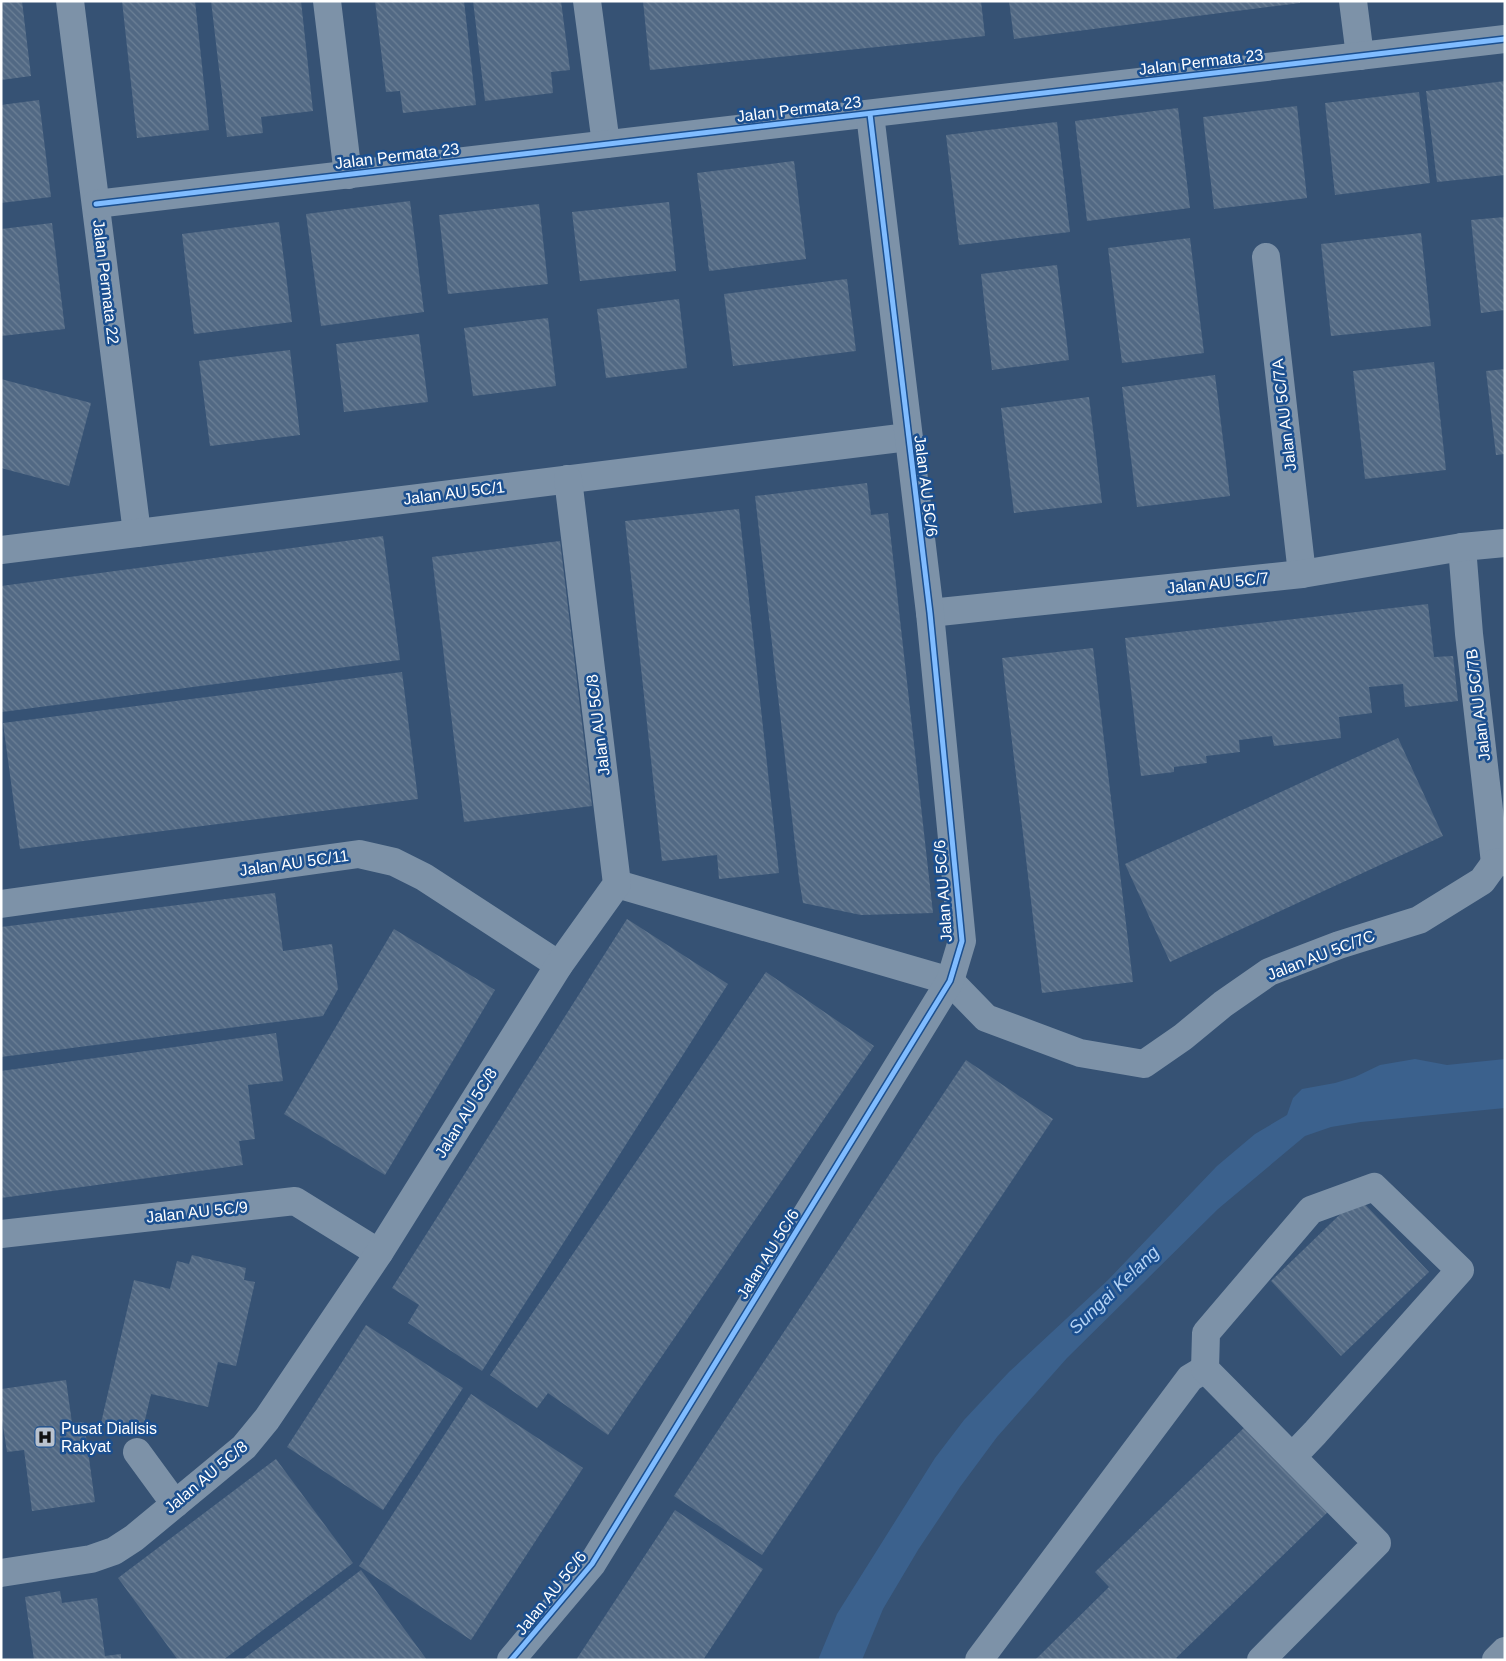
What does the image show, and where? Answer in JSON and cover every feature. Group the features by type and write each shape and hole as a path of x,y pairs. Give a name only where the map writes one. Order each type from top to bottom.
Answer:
{"highway":[{"path":"1496,1660 1505,1651"}],"street":[{"name":"Jalan Permata 22","path":"70,1 137,533"},
{"path":"327,1 348,175"},
{"path":"587,1 606,144"},
{"path":"1353,1 1360,56"},
{"name":"Jalan Permata 23","path":"96,204 1505,39"},
{"name":"Jalan AU 5C/6","path":"511,1660 592,1564 950,981 962,941 930,613 870,114"},
{"name":"Jalan AU 5C/7A","path":"1266,257 1302,574"},
{"name":"Jalan AU 5C/1","path":"1,550 908,437"},
{"name":"Jalan AU 5C/8","path":"1,1573 91,1558 114,1551 134,1538 244,1447 267,1419 379,1253 559,965 617,884 568,479"},
{"name":"Jalan AU 5C/7","path":"930,613 1302,574 1462,547 1505,543"},
{"name":"Jalan AU 5C/7B","path":"1462,547 1470,634 1500,863"},
{"name":"Jalan AU 5C/11","path":"1,904 359,854 394,862 424,877 559,965"},
{"name":"Jalan AU 5C/7C","path":"950,981 986,1018 1080,1054 1144,1064 1269,972 1339,945 1419,920 1482,881 1500,863"},
{"path":"617,884 950,981"},
{"path":"1261,1660 1377,1543 1205,1369 1206,1333 1311,1210 1374,1187 1460,1270 1292,1457"},
{"name":"Jalan AU 5C/9","path":"1,1234 294,1201 379,1253"},
{"path":"979,1660 1190,1378 1205,1369"},
{"path":"137,1452 175,1504"}],"water":[{"name":"Sungai Kelang","path":"1415,1059 1447,1065 1505,1059 1505,1108 1361,1122 1331,1127 1305,1136 1218,1209 1067,1358 997,1437 960,1487 918,1550 883,1609 862,1660 818,1660 837,1614 935,1458 964,1420 1009,1372 1108,1280 1217,1166 1255,1134 1287,1115 1293,1098 1302,1089 1355,1077 1380,1065"}],"building":[{"path":"1,1 22,1 31,76 1,80"},
{"path":"122,1 195,1 209,130 137,138"},
{"path":"211,1 301,1 313,111 261,117 263,133 227,137"},
{"path":"375,1 464,1 476,105 403,113 400,91 386,92"},
{"path":"473,1 561,1 570,70 551,72 553,93 485,101"},
{"path":"643,1 981,1 985,36 650,70"},
{"path":"1009,1 1300,1 1300,3 1014,39"},
{"path":"1505,81 1505,175 1437,182 1426,91"},
{"path":"1419,92 1430,183 1335,195 1325,103"},
{"path":"39,100 51,197 1,203 1,105"},
{"path":"1297,106 1307,198 1214,209 1203,117"},
{"path":"1178,108 1190,208 1087,221 1075,121"},
{"path":"1057,122 1070,232 959,245 946,135"},
{"path":"794,161 806,259 709,271 697,173"},
{"path":"410,201 424,312 321,326 306,214"},
{"path":"669,202 676,271 580,281 572,212"},
{"path":"539,204 548,284 448,294 439,215"},
{"path":"1505,217 1505,310 1481,313 1471,220"},
{"path":"279,222 292,322 194,334 182,234"},
{"path":"52,223 65,329 1,336 1,229"},
{"path":"1421,233 1431,326 1331,336 1321,244"},
{"path":"1190,238 1204,353 1122,363 1108,248"},
{"path":"1057,265 1069,360 992,370 981,274"},
{"path":"847,279 856,351 733,366 724,294"},
{"path":"679,299 687,368 606,378 597,309"},
{"path":"548,318 556,386 473,396 464,328"},
{"path":"419,334 428,402 344,412 336,344"},
{"path":"290,350 300,435 210,446 199,361"},
{"path":"1434,362 1446,470 1365,479 1353,371"},
{"path":"1505,369 1505,454 1496,455 1486,371"},
{"path":"1215,375 1230,496 1137,507 1122,387"},
{"path":"1,379 91,403 69,486 1,468"},
{"path":"1089,397 1102,503 1014,513 1001,408"},
{"path":"867,483 871,515 888,513 933,913 861,915 803,903 799,879 755,496"},
{"path":"739,509 779,873 719,879 717,855 662,861 625,521"},
{"path":"383,536 400,660 2,712 1,586"},
{"path":"560,541 592,806 464,822 432,557"},
{"path":"1428,604 1434,657 1453,656 1458,701 1405,707 1403,684 1369,687 1372,713 1339,717 1341,738 1274,746 1272,736 1239,740 1240,752 1206,756 1207,763 1174,767 1174,772 1141,776 1125,638"},
{"path":"1093,648 1133,982 1042,993 1002,658"},
{"path":"402,672 418,799 20,849 3,723"},
{"path":"1398,738 1443,836 1170,962 1125,864"},
{"path":"275,893 283,951 332,944 338,989 323,1016 1,1057 1,927"},
{"path":"627,919 728,984 482,1371 408,1323 419,1305 392,1288"},
{"path":"394,929 495,990 385,1175 284,1114"},
{"path":"766,972 874,1046 608,1435 548,1393 537,1408 490,1375"},
{"path":"276,1033 283,1081 248,1085 255,1139 239,1141 243,1165 1,1198 1,1071"},
{"path":"966,1060 1053,1119 762,1555 674,1496"},
{"path":"1358,1197 1429,1272 1341,1356 1271,1281"},
{"path":"192,1255 246,1268 244,1280 255,1282 236,1366 218,1362 208,1407 151,1394 142,1433 101,1423 134,1280 170,1289 177,1261 189,1264"},
{"path":"366,1325 463,1388 383,1510 287,1447"},
{"name":"Pusat Dialisis Rakyat","path":"66,1380 72,1423 84,1422 95,1502 32,1511 24,1450 7,1452 1,1413 1,1389"},
{"path":"471,1394 583,1468 471,1640 359,1566"},
{"path":"1249,1423 1331,1509 1176,1658 1178,1660 1035,1660 1109,1587 1095,1572"},
{"path":"276,1459 353,1563 223,1660 178,1660 118,1578"},
{"path":"675,1510 763,1569 703,1660 576,1660"},
{"path":"361,1570 427,1660 242,1660 307,1611"},
{"path":"60,1591 62,1603 97,1598 105,1656 121,1654 121,1660 34,1660 25,1597"}],"cycle path":[{"path":"96,204 1505,39"},
{"path":"511,1660 592,1564 950,981 962,941 930,613 870,114"}],"place":[{"name":"Pusat Dialisis Rakyat","path":"45,1437"}]}
